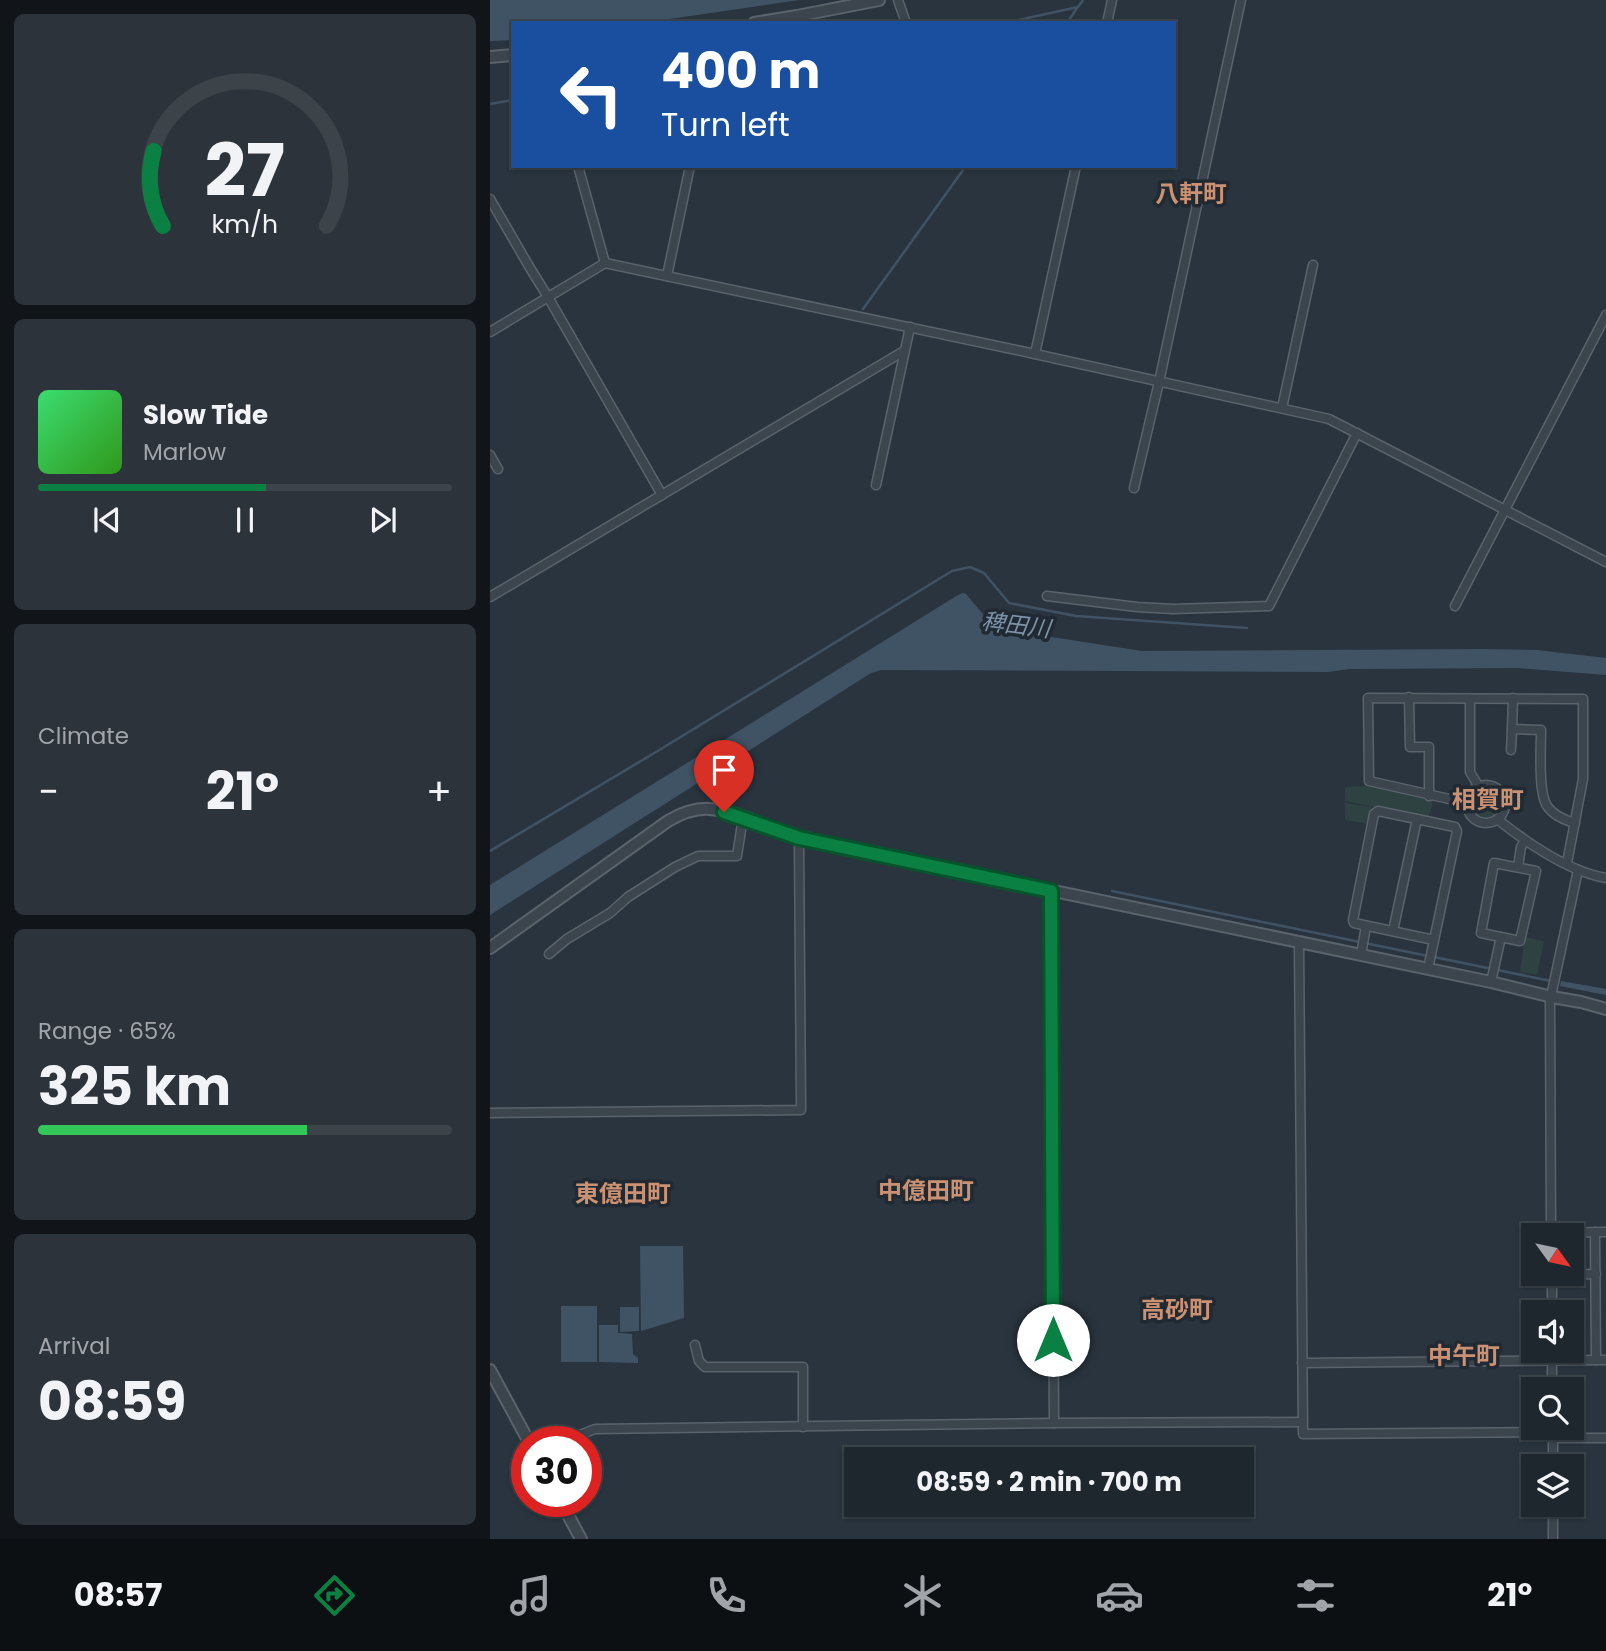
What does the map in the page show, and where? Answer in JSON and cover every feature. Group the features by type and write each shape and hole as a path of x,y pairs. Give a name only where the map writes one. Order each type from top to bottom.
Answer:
{"street":[{"path":"766,21 879,0"},
{"path":"898,0 905,21"},
{"path":"1107,21 1112,0"},
{"path":"1134,488 1241,0"},
{"path":"490,57 511,55"},
{"path":"579,168 606,263"},
{"path":"667,276 690,168"},
{"path":"1035,354 1076,168"},
{"path":"490,199 662,495"},
{"path":"490,332 606,263 1329,419 1606,562"},
{"path":"1282,408 1313,265"},
{"path":"1455,606 1606,315"},
{"path":"876,485 910,327"},
{"path":"490,597 904,351"},
{"path":"1047,596 1173,609 1269,606 1357,433"},
{"path":"490,455 498,469"},
{"path":"1409,697 1410,747 1429,747 1429,796"},
{"path":"1467,803 1369,781 1368,698 1583,699 1583,779 1567,863"},
{"path":"1511,750 1513,698"},
{"path":"1470,699 1470,772 1479,787"},
{"path":"1512,729 1541,730 1542,794 1547,806 1554,813 1575,823"},
{"path":"1489,785 1503,797 1504,809 1497,819 1486,823 1470,815 1467,803 1472,792 1489,785"},
{"path":"490,948 671,816 709,809 743,817 799,838 1299,943 1362,947 1493,974 1606,1009"},
{"path":"1430,961 1457,831 1455,827 1378,811 1374,814 1354,923 1434,940"},
{"path":"549,954 567,939 675,867 698,856 737,856 743,817"},
{"path":"1394,931 1417,819"},
{"path":"1497,819 1525,841 1578,870 1606,878"},
{"path":"490,1113 801,1110 799,838"},
{"path":"1518,867 1521,847 1525,841"},
{"path":"1494,863 1536,870 1520,941 1501,937 1481,933 1494,863"},
{"path":"1551,1223 1553,993 1578,870"},
{"path":"1051,891 1054,1423"},
{"path":"1362,947 1366,926"},
{"path":"1493,974 1501,937"},
{"path":"1299,943 1303,1434 1521,1433"},
{"path":"1595,1231 1601,1360"},
{"path":"1584,1232 1606,1232"},
{"path":"1584,1274 1595,1274"},
{"path":"695,1345 699,1361 705,1367 803,1367 803,1427"},
{"path":"1303,1363 1521,1357"},
{"path":"490,1370 520,1426"},
{"path":"602,1429 1302,1422"},
{"path":"1584,1436 1606,1438"},
{"path":"569,1517 581,1539"},
{"path":"1553,1517 1553,1539"}],"green space":[{"path":"1370,786 1433,801 1429,818 1345,801 1345,787"},
{"path":"1487,789 1498,794 1503,805 1498,816 1487,821 1476,816 1471,805 1476,794"},
{"path":"1345,803 1371,807 1369,824 1345,820"},
{"path":"1525,937 1544,941 1537,975 1520,972"}],"water":[{"path":"490,0 799,0 656,21 511,21 511,40 490,41"},
{"path":"963,593 988,620 1006,630 1142,651 1537,650 1606,658 1606,675 1517,668 1350,669 1328,672 881,670 871,673 490,915 490,885"},
{"path":"1561,981 1606,989 1606,995 1560,986"},
{"path":"640,1246 683,1246 684,1318 641,1331"},
{"path":"561,1306 597,1306 597,1362 561,1362"},
{"path":"620,1307 639,1307 639,1331 620,1332"},
{"path":"599,1325 618,1325 618,1333 632,1334 633,1354 638,1358 638,1363 599,1362"}],"waterway":[{"path":"1014,21 1078,7 1083,0"},
{"path":"1068,21 1077,8"},
{"path":"490,104 511,100"},
{"path":"863,309 965,168"},
{"name":"稗田川","path":"490,851 952,571 970,567 984,573 1009,603 1076,616 1247,628"},
{"path":"1112,891 1428,956"},
{"path":"1434,957 1551,981"}],"district":[{"name":"八軒町","path":"1191,193"},
{"name":"相賀町","path":"1488,799"},
{"name":"中億田町","path":"926,1190"},
{"name":"東億田町","path":"623,1193"},
{"name":"高砂町","path":"1177,1309"},
{"name":"中午町","path":"1464,1355"}],"route":[{"path":"724,812 799,838 1051,891 1053,1340"}]}
